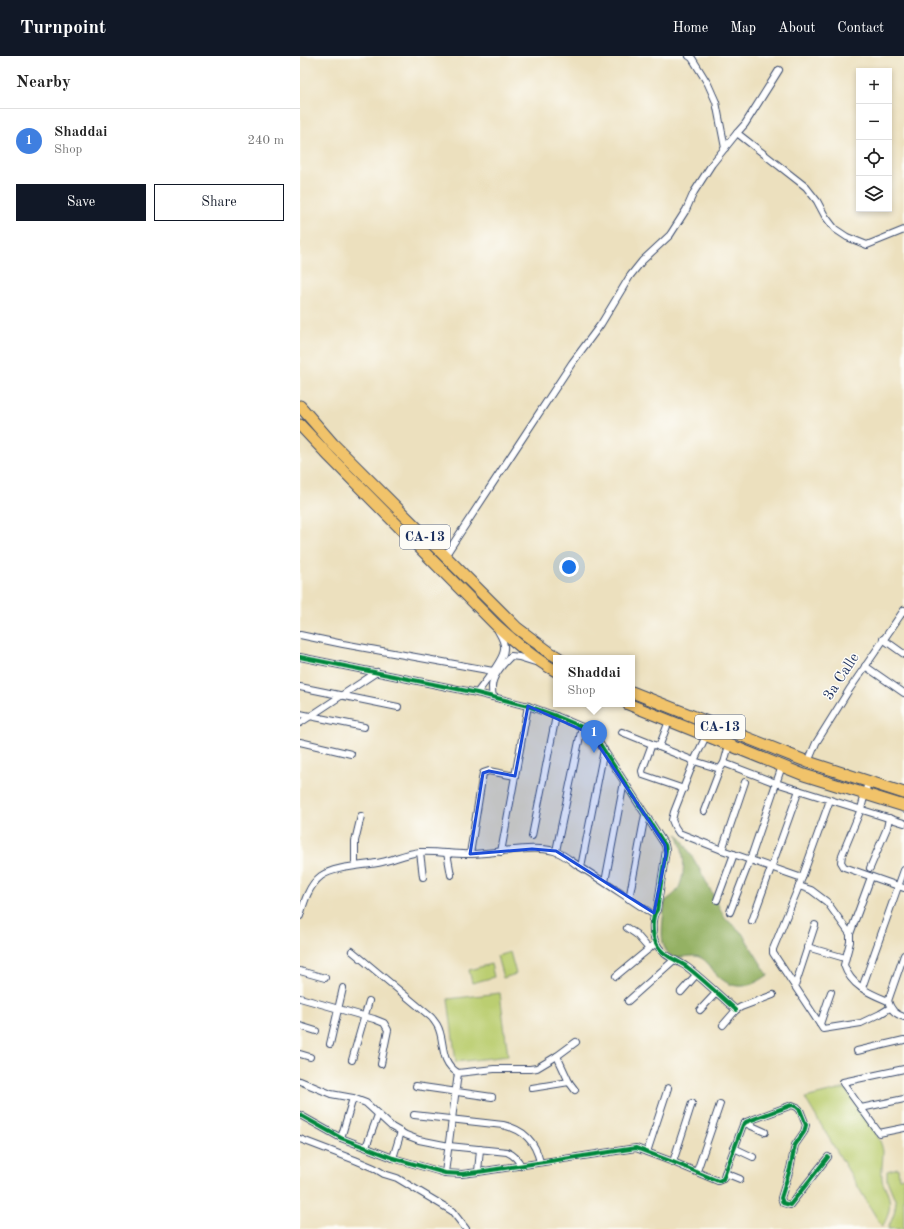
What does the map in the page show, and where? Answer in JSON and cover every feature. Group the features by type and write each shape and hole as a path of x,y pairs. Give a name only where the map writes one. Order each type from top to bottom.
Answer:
{"highway":[{"name":"CA-13","path":"300,406 333,444 517,628 554,655"},
{"name":"CA-13","path":"300,425 496,625 520,646 551,668"},
{"path":"384,511 391,513 408,530 412,529 409,520"},
{"path":"414,542 411,535 413,532 418,533 438,555 445,556"},
{"name":"CA-13","path":"635,693 808,762 904,793"},
{"name":"CA-13","path":"635,707 804,775 904,806"}],"street":[{"path":"689,56 692,58 708,84 716,102 725,148"},
{"path":"445,556 572,363 601,324 630,276 642,261 670,235 686,210 694,192 725,148 745,124 779,70"},
{"path":"737,133 806,187 817,201 829,223 840,233 867,245 904,230"},
{"name":"3a Calle","path":"808,762 816,743 865,666 904,611"},
{"path":"477,693 493,671 504,651 504,646 496,625"},
{"path":"300,635 493,671"},
{"path":"883,640 904,654"},
{"path":"300,656 493,696 556,716 582,727 591,734 598,741 665,845 666,850 656,910 654,913 653,928 656,943 665,953 674,960 686,966 736,1010"},
{"path":"493,696 492,685 494,680 511,656 519,657 551,668"},
{"path":"865,666 904,693"},
{"path":"300,723 377,672"},
{"path":"300,687 398,707"},
{"path":"501,852 528,706"},
{"path":"300,714 364,727"},
{"path":"532,836 556,716"},
{"path":"659,747 669,721"},
{"path":"556,851 582,727"},
{"path":"622,732 694,761 720,769"},
{"path":"706,736 694,761 672,820 674,827 679,833 802,878"},
{"path":"300,742 351,754"},
{"path":"652,744 642,771 643,775 684,789"},
{"path":"704,812 720,769 724,763 728,745"},
{"path":"581,867 604,750"},
{"path":"724,763 776,783 904,823"},
{"path":"730,912 750,860 782,766"},
{"path":"470,854 483,773 489,771 515,776"},
{"path":"605,882 624,782"},
{"path":"722,850 745,782"},
{"path":"868,782 861,809 842,855 841,862 844,867 901,887"},
{"path":"752,921 799,790"},
{"path":"830,800 800,886 773,949 773,953 823,1029 861,1023 890,1008"},
{"path":"629,899 645,815"},
{"path":"355,866 355,841 361,816"},
{"path":"870,868 887,828 889,818"},
{"path":"300,916 307,894 314,882 321,876 330,872 420,852 470,854 532,849 556,851 651,913 654,913"},
{"path":"420,852 423,877"},
{"path":"447,853 451,875"},
{"path":"718,900 734,854"},
{"path":"862,988 901,887 904,870"},
{"path":"871,876 850,934 849,947 844,965 853,981 871,994 888,1001"},
{"path":"800,886 811,890 827,902 850,934"},
{"path":"794,986 815,925"},
{"path":"627,928 636,934 649,949"},
{"path":"616,976 656,943"},
{"path":"807,947 845,958"},
{"path":"352,951 431,1017 437,1024 440,1032 442,1049 447,1061 454,1071 458,1073 494,1069 530,1069 541,1066 576,1042"},
{"path":"904,955 888,1001 890,1008 898,1015 904,1017"},
{"path":"628,1001 674,960"},
{"path":"300,971 325,978"},
{"path":"681,992 696,975"},
{"path":"330,1044 343,988"},
{"path":"820,1024 831,992"},
{"path":"700,1010 716,993"},
{"path":"723,1025 741,1006 773,995"},
{"path":"300,998 384,1023 388,1030 381,1064"},
{"path":"352,1060 369,1001"},
{"path":"300,1026 316,1031"},
{"path":"857,1051 904,1040"},
{"path":"300,1054 310,1056"},
{"path":"557,1056 569,1082 575,1090"},
{"path":"904,1069 843,1082 879,1133 904,1128"},
{"path":"445,1173 458,1073"},
{"path":"300,1082 331,1094 366,1102 392,1127 419,1140 449,1146 507,1152 513,1155 522,1166"},
{"path":"532,1088 569,1082"},
{"path":"416,1086 492,1097"},
{"path":"647,1152 668,1088"},
{"path":"341,1138 353,1098"},
{"path":"861,1108 904,1099"},
{"path":"673,1162 692,1103"},
{"path":"697,1171 720,1104"},
{"path":"300,1115 341,1138 393,1158 445,1173 462,1174 478,1172 636,1148 718,1180 722,1179 725,1173 743,1125 792,1105 797,1106 800,1110 806,1125 804,1132 794,1145 790,1169 781,1198 783,1203 790,1205 828,1156"},
{"path":"366,1147 378,1115"},
{"path":"414,1115 514,1127 523,1132 531,1141 538,1153 540,1162"},
{"path":"745,1124 765,1132"},
{"path":"393,1158 401,1132"},
{"path":"300,1139 397,1178 452,1211 466,1229"},
{"path":"734,1148 753,1157"},
{"path":"478,1172 480,1149"},
{"path":"725,1173 740,1179"}],"highlighted area":[{"path":"528,706 591,734 665,845 666,854 654,913 556,851 532,849 470,854 483,773 489,771 515,776"}],"green space":[{"path":"677,834 683,841 700,870 725,918 742,933 768,975 755,983 742,986 729,984 722,980 702,958 695,956 674,957 667,952 664,947 662,935 665,901 678,890 682,879 684,866 683,853"},
{"path":"510,952 516,974 503,978 497,956"},
{"path":"491,964 494,977 472,983 469,970"},
{"path":"500,993 508,1056 456,1062 448,999"},
{"path":"846,1089 868,1119 881,1144 883,1151 882,1180 889,1196 888,1214 882,1227 805,1098"},
{"path":"898,1168 899,1178 904,1177 904,1229 888,1229 894,1214 896,1202 887,1180 887,1171"}],"cycle path":[{"path":"300,657 477,693 528,706 582,727 591,734 598,741 665,845 666,850 657,910 653,921 653,931 656,943 662,951 687,967 736,1010"},
{"path":"300,1115 341,1138 393,1158 445,1173 462,1174 478,1172 636,1148 718,1181 723,1179 743,1125 746,1122 792,1105 800,1110 806,1125 804,1132 795,1145 790,1169 781,1198 783,1203 790,1205 828,1157"}],"place":[{"name":"Shaddai","path":"594,753"}]}
